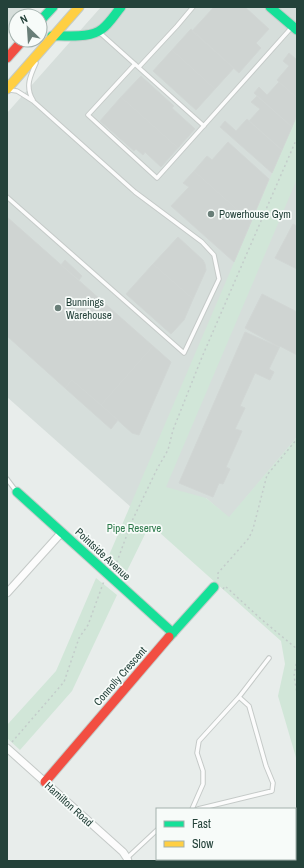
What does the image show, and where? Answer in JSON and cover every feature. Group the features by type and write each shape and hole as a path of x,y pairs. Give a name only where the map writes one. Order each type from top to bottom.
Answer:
{"street":[{"path":"7,89 79,7"},
{"path":"52,36 90,34 98,31 121,7"},
{"path":"270,7 295,28"},
{"path":"7,58 16,48"},
{"name":"Pointside Avenue","path":"17,492 173,633"},
{"path":"7,593 62,532"},
{"name":"Connolly Crescent","path":"44,782 217,584"},
{"name":"Hamilton Road","path":"7,748 123,852 128,860"}],"lane":[{"path":"139,67 193,7"},
{"path":"135,64 88,116 157,178 295,28"},
{"path":"98,31 204,126"},
{"path":"33,101 28,89 30,75 52,36"},
{"path":"7,89 17,91 33,101 135,192 202,242 214,255 219,279 184,353 7,197"},
{"path":"7,479 17,492"},
{"path":"192,808 203,784 203,770 197,753 199,741 239,697 269,658"},
{"path":"202,808 272,791 274,783 266,766 249,706 239,697"},
{"path":"128,860 156,831"}],"path":[{"path":"115,568 132,521 157,469 168,450 172,430 202,357 297,138"},
{"path":"297,439 267,475 251,534 218,573 217,578 217,584 220,592 225,586 297,649"},
{"path":"13,741 64,682 79,638 88,626 104,581"},
{"path":"297,659 294,676 297,693"}],"shaded area":[{"path":"7,7 32,7 8,8 7,35"},
{"path":"101,7 297,7 297,437 229,518 206,498 150,524 7,397 7,113"}],"green space":[{"name":"Pipe Reserve","path":"297,115 297,179 166,487 206,498 229,517 297,437 297,761 278,696 285,664 281,641 150,524 125,575 107,560"},
{"path":"96,578 117,595 72,691 20,750 7,738 7,725 56,671"}],"building":[{"path":"214,7 245,7 269,29 256,43 261,48 239,73 192,31"},
{"path":"191,29 234,68 215,89 172,50"},
{"path":"172,50 215,89 196,110 153,71"},
{"path":"289,53 297,60 297,98 277,80 289,66 283,61"},
{"path":"141,76 174,106 172,108 195,129 178,148 121,97"},
{"path":"279,82 297,98 297,115 292,127 254,93 259,87 267,95"},
{"path":"257,96 292,127 282,150 249,121 260,109 251,102"},
{"path":"121,97 178,148 161,167 145,152 143,155 136,149 134,151 100,121"},
{"path":"247,119 282,150 272,173 220,127 225,121 236,131"},
{"path":"228,142 269,179 251,222 194,171 207,156 212,160"},
{"name":"Powerhouse Gym","path":"194,171 251,222 234,262 171,206 189,187 183,183"},
{"name":"Bunnings Warehouse","path":"7,217 153,346 101,405 72,380 65,388 7,336"},
{"path":"293,224 297,226 297,269 275,258"},
{"path":"178,237 203,260 205,264 206,270 193,299 153,264"},
{"path":"65,260 82,276 79,280 61,265"},
{"path":"153,264 193,299 184,320 171,334 126,294"},
{"path":"262,294 297,312 297,355 280,346 269,369 274,372 270,380 255,373 240,406 245,408 235,429 242,431 226,467 230,469 223,484 219,483 213,497 179,483 245,332 279,347 245,328"},
{"path":"153,346 171,362 139,435 132,433 101,405"},
{"path":"72,380 118,420 111,429 65,388"}],"traffic: fast":[{"path":"48,12 53,7"},
{"path":"52,36 78,36 97,32 108,24 121,7"},
{"path":"270,7 297,30"},
{"path":"17,492 173,633"},
{"path":"169,637 214,587"}],"traffic: slow":[{"path":"7,89 79,7"}],"traffic: jam":[{"path":"7,58 16,48"},
{"path":"45,782 169,637"}],"place":[{"name":"Powerhouse Gym","path":"211,214"},
{"name":"Bunnings Warehouse","path":"58,308"}]}
